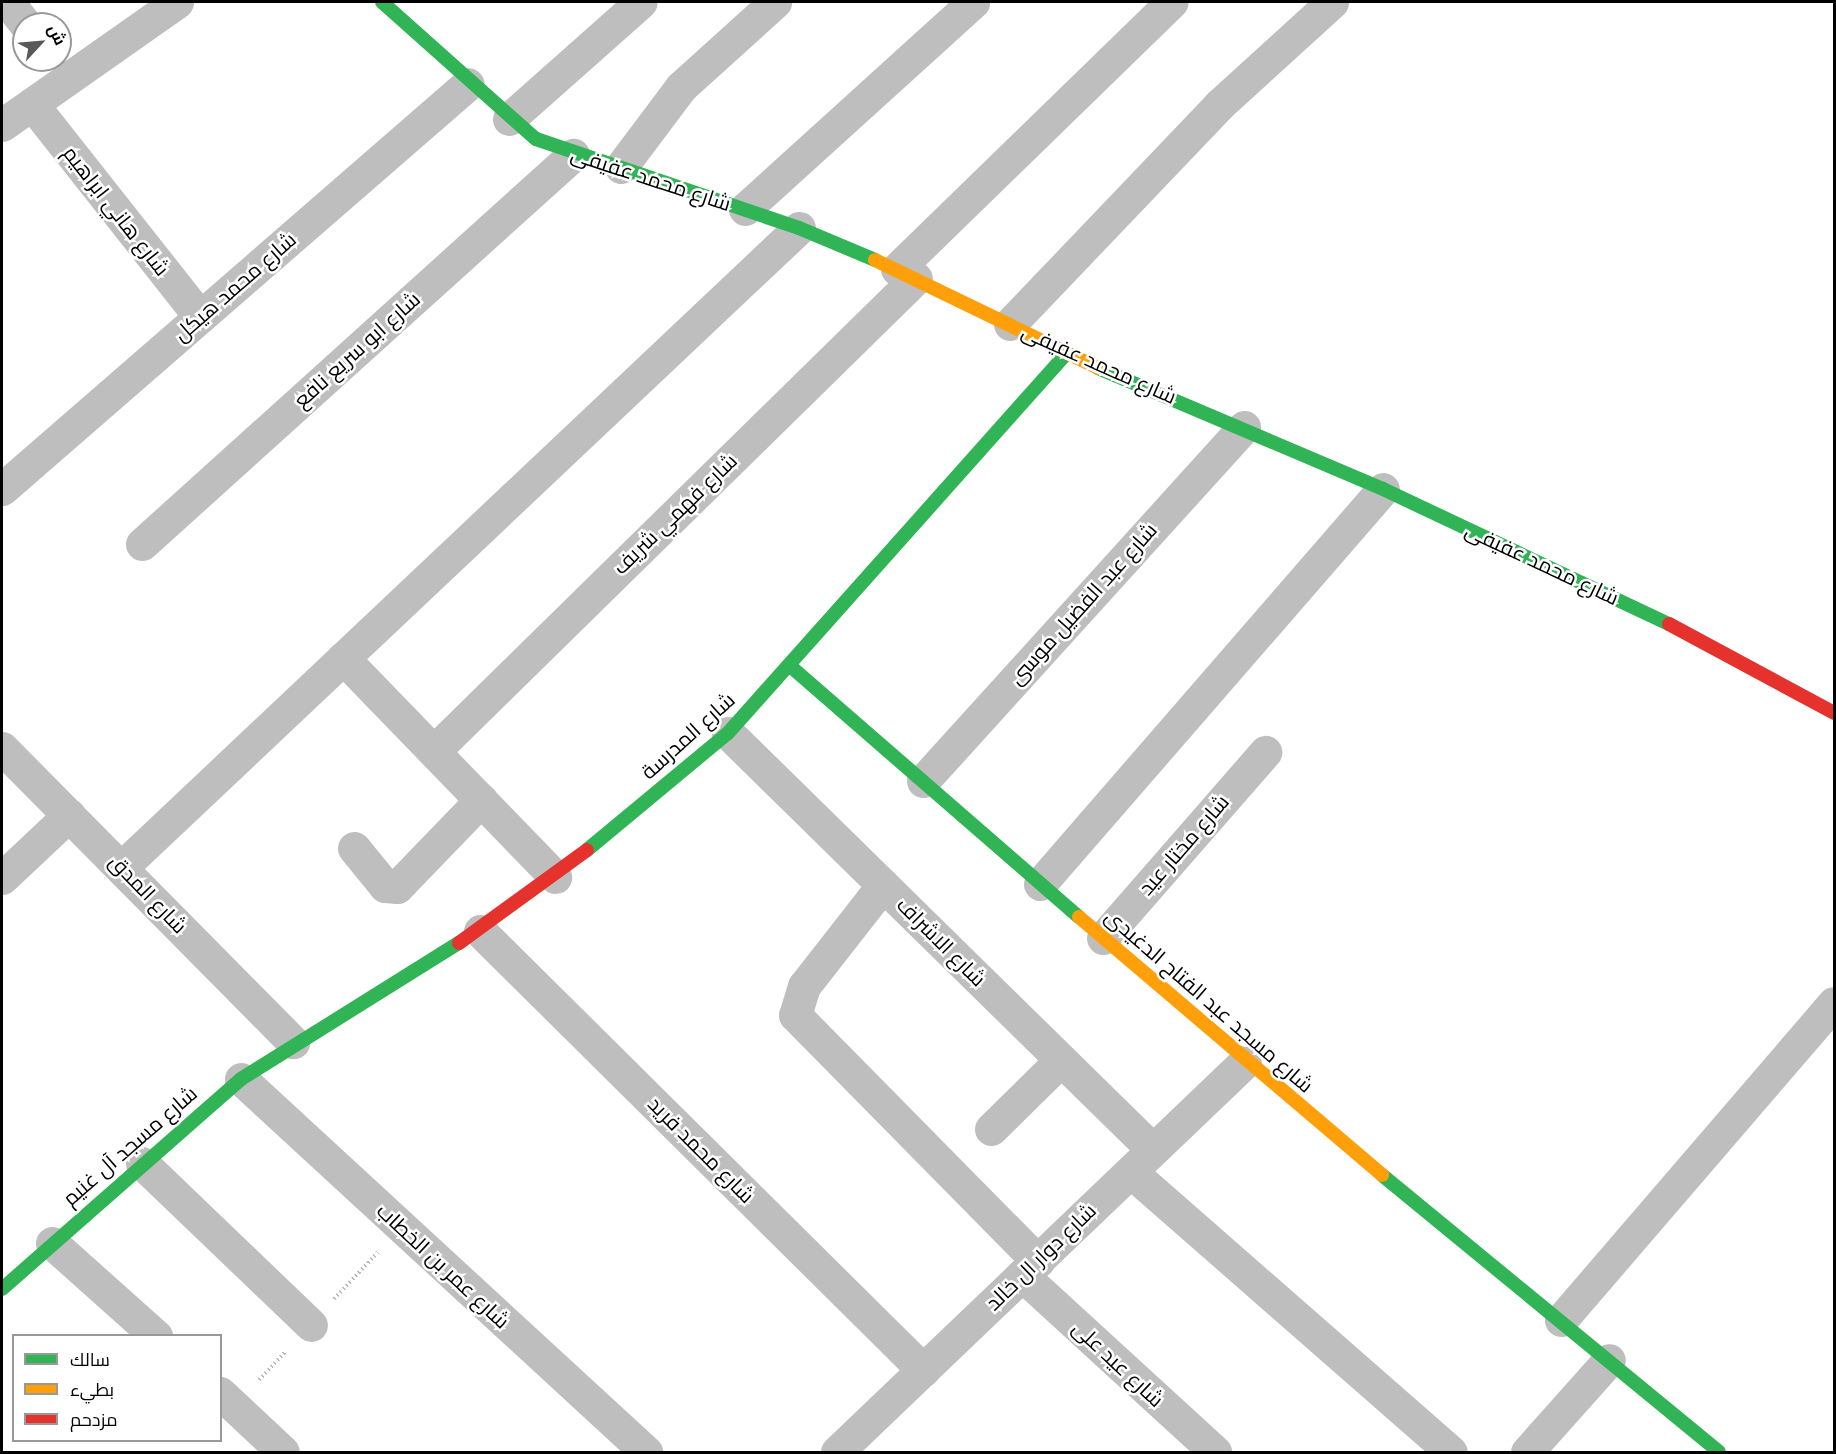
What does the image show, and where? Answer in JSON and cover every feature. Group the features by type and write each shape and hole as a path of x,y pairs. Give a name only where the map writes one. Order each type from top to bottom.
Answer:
{"street":[{"path":"509,119 641,2"},
{"path":"621,167 681,87 775,2"},
{"path":"745,209 973,2"},
{"name":"شارع فهمي شريف","path":"434,751 1172,2"},
{"path":"1010,324 1219,105 1332,2"},
{"path":"72,63 162,6"},
{"name":"شارع محمد عفيفى","path":"398,6 468,84 509,119 573,155 621,167 799,228 907,273 1066,354 1244,427 1383,489 1698,638 1834,713"},
{"path":"2,125 32,104 59,72"},
{"name":"شارع محمد هيكل","path":"2,489 468,84"},
{"name":"شارع هاني ابراهيم","path":"32,104 200,317"},
{"name":"شارع ابو سريع نافع","path":"142,544 573,155"},
{"path":"122,867 799,228"},
{"name":"شارع المدرسة","path":"292,1042 480,931 555,876 728,733 1066,354"},
{"name":"شارع عبد الفضيل موسى","path":"923,781 1244,427"},
{"path":"1040,884 1383,489"},
{"path":"343,658 555,876"},
{"name":"شارع مسجد عبد الفتاح الدغيدى","path":"789,665 1245,1062 1719,1452"},
{"name":"شارع الاشراف","path":"728,733 1061,1060 1142,1161 1451,1452"},
{"name":"شارع المدق","path":"2,748 122,867 292,1042"},
{"name":"شارع مختار عيد","path":"1103,938 1265,752"},
{"path":"354,848 385,885 397,887 481,800"},
{"path":"2,878 69,815"},
{"name":"شارع عيد على","path":"883,885 804,987 795,1015 1030,1268 1215,1452"},
{"name":"شارع محمد فريد","path":"480,931 923,1370"},
{"path":"1561,1320 1834,1003"},
{"name":"شارع مسجد آل غنيم","path":"2,1290 142,1163 240,1079 292,1042"},
{"path":"991,1129 1061,1060"},
{"name":"شارع دوار ال خالد","path":"837,1452 1245,1062"},
{"name":"شارع عمر بن الخطاب","path":"240,1079 646,1452"},
{"path":"142,1163 310,1324"},
{"path":"52,1243 155,1334"},
{"path":"1527,1452 1609,1360"},
{"path":"222,1396 283,1452"}],"traffic: fast":[{"path":"382,2 536,139 799,228 875,260"},
{"path":"587,850 728,733 1066,354"},
{"path":"1098,368 1383,489 1669,624"},
{"path":"789,665 1079,917"},
{"path":"2,1289 241,1079 459,943"},
{"path":"1382,1175 1719,1452"}],"traffic: slow":[{"path":"875,260 1098,368"},
{"path":"1079,917 1382,1175"}],"traffic: jam":[{"path":"1669,624 1834,713"},
{"path":"459,943 587,850"}]}
